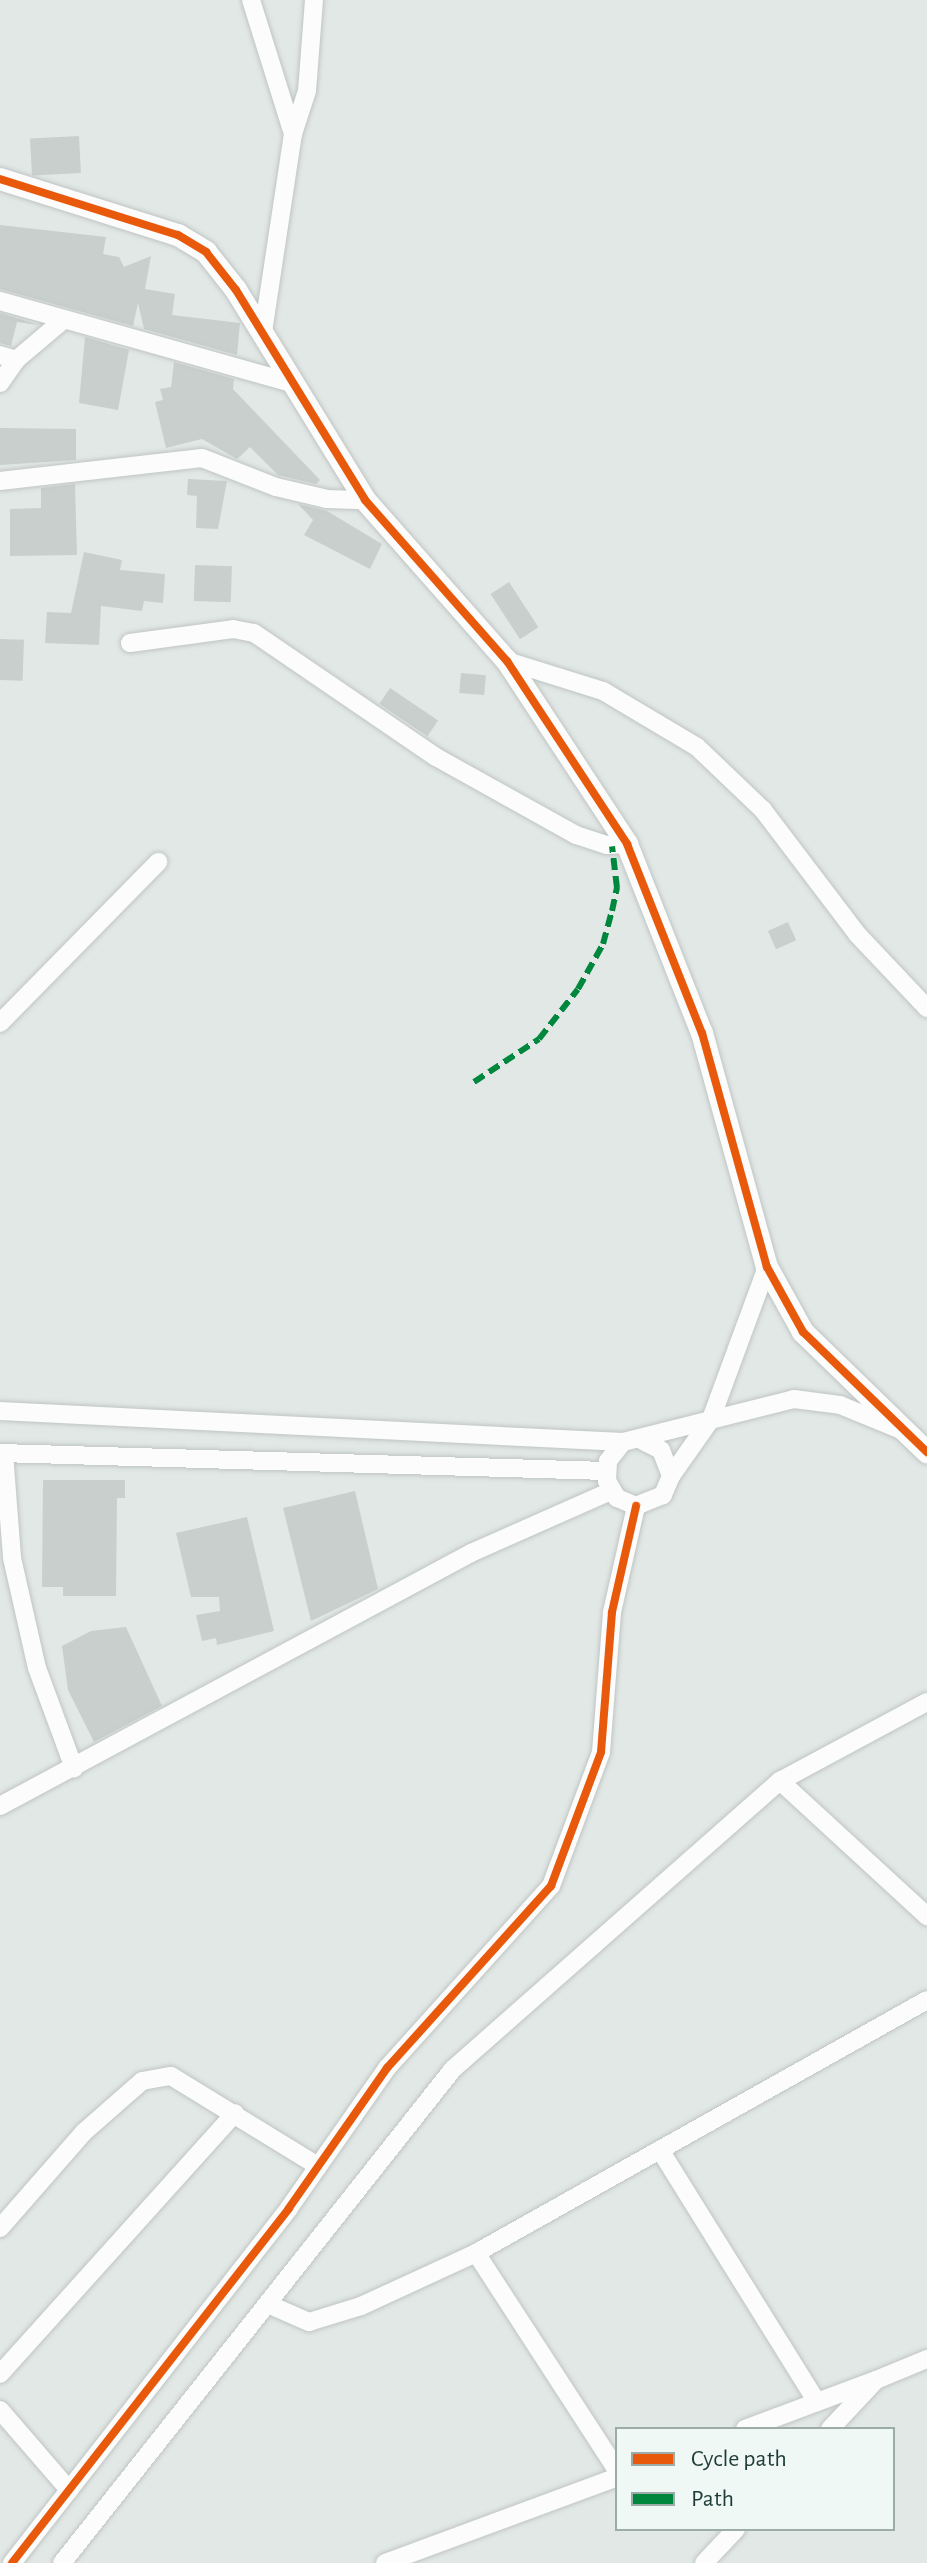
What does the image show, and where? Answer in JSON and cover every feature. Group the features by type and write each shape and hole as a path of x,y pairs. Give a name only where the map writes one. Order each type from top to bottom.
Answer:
{"street":[{"path":"251,0 293,134"},
{"path":"263,332 293,134 307,91 314,0"},
{"path":"0,179 194,244 219,266 365,500 507,661 627,844 702,1033 767,1267 803,1332 927,1452"},
{"path":"0,301 61,322 292,383"},
{"path":"0,383 8,357 61,322"},
{"path":"0,481 202,458 276,487 327,499 365,500"},
{"path":"130,643 233,629 254,633 436,757 576,835 607,845 627,844"},
{"path":"507,661 603,691 697,747 763,810 857,934 926,1002"},
{"path":"0,1023 158,862"},
{"path":"636,1506 663,1495 671,1476 711,1419 767,1267"},
{"path":"0,1411 623,1442 643,1441 711,1419 794,1399 840,1405 904,1431"},
{"path":"643,1441 661,1450 671,1476"},
{"path":"623,1442 606,1471 611,1491 636,1506"},
{"path":"74,1768 37,1668 12,1558 2,1453 606,1471"},
{"path":"0,1806 457,1561 611,1491"},
{"path":"12,2563 318,2166 387,2068 551,1886 601,1752 612,1612 636,1506"},
{"path":"62,2563 270,2305 453,2069 780,1781 927,1702"},
{"path":"780,1781 927,1916"},
{"path":"270,2305 309,2322 361,2306 476,2253 927,2000"},
{"path":"0,2228 84,2132 142,2081 171,2076 318,2166"},
{"path":"0,2374 235,2113"},
{"path":"660,2150 817,2402"},
{"path":"476,2253 615,2467"},
{"path":"750,2427 927,2359"},
{"path":"832,2427 876,2380"},
{"path":"0,2410 69,2490"},
{"path":"385,2563 615,2478"},
{"path":"704,2563 734,2531"}],"building":[{"path":"79,136 81,173 32,176 30,139"},
{"path":"0,225 106,237 103,254 119,257 124,267 151,256 145,289 175,294 172,315 240,323 237,355 144,329 138,303 133,326 0,289"},
{"path":"0,313 39,325 17,322 11,346 0,343"},
{"path":"85,337 129,350 118,410 79,403"},
{"path":"174,362 234,379 233,389 320,480 316,484 278,475 250,447 237,459 202,439 166,448 155,402 163,400 160,389 171,387"},
{"path":"0,428 76,429 76,460 0,465"},
{"path":"188,479 227,481 218,529 196,528 197,496 187,495"},
{"path":"75,484 77,555 10,556 10,509 41,508 41,488"},
{"path":"298,504 327,511 382,544 370,569 304,535 313,520"},
{"path":"84,552 122,560 120,570 165,574 163,603 144,601 142,611 101,606 99,645 45,643 47,612 71,613"},
{"path":"195,565 232,566 231,602 194,601"},
{"path":"509,582 538,627 520,639 491,594"},
{"path":"0,639 24,640 23,681 0,680"},
{"path":"461,673 486,675 484,695 459,693"},
{"path":"390,688 438,720 427,736 379,704"},
{"path":"788,922 796,940 776,949 768,931"},
{"path":"43,1480 125,1480 125,1498 117,1498 116,1596 63,1596 63,1587 42,1587"},
{"path":"355,1491 378,1589 311,1621 283,1508"},
{"path":"247,1517 274,1631 217,1645 216,1638 202,1641 196,1615 220,1611 219,1597 191,1597 176,1533"},
{"path":"126,1627 162,1706 94,1742 68,1690 62,1646 91,1631"}],"marked path":[{"path":"474,1082 539,1039 578,989 603,944 612,911 617,888 612,846"}],"cycle path":[{"path":"0,179 178,235 206,252 236,290 365,500 507,661 627,844 702,1033 767,1267 803,1332 927,1452"},
{"path":"12,2563 289,2208 387,2068 551,1886 601,1752 612,1612 636,1506"}]}
